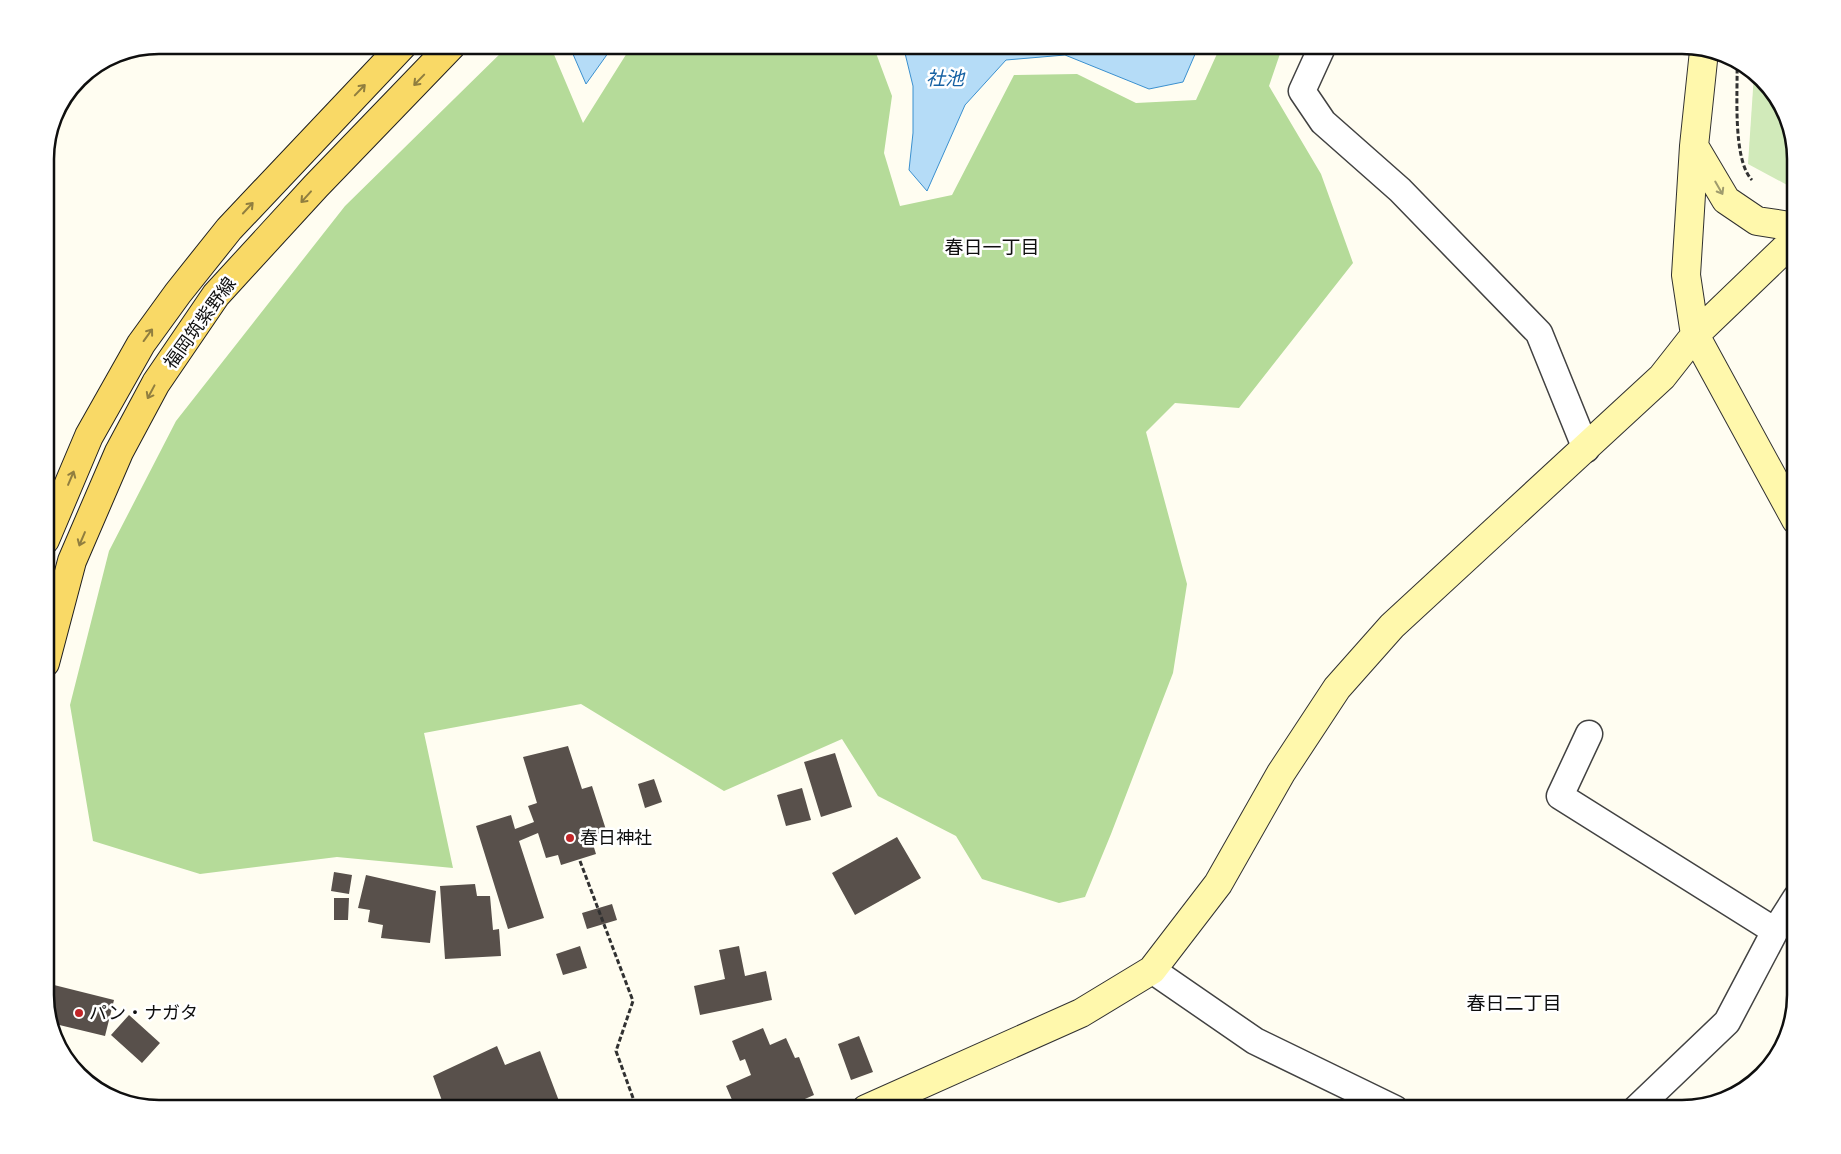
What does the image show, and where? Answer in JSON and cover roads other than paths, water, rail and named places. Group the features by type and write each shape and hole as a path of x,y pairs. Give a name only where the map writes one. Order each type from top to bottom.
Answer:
{"main road":[{"name":"福岡筑紫野線","path":"54,519 89,436 141,344 178,293 229,229 394,54"},
{"name":"福岡筑紫野線","path":"54,628 72,561 119,452 156,382 216,295 316,186 443,54"}],"street":[{"path":"1319,54 1302,92 1322,122 1400,190 1539,333 1586,449"},
{"path":"1704,56 1694,146 1686,275 1695,335 1787,504"},
{"path":"1694,146 1726,200 1757,221 1787,226"},
{"path":"886,1100 1081,1013 1152,970 1218,884 1280,773 1336,688 1392,626 1662,377 1695,335 1787,247"},
{"path":"1589,734 1560,796 1775,931"},
{"path":"1645,1100 1727,1022 1787,912"},
{"path":"1152,970 1255,1041 1376,1100"}],"water":[{"path":"573,54 607,54 606,56 586,84"},
{"name":"社池","path":"905,54 1195,54 1183,82 1149,89 1065,55 1006,60 965,105 927,191 909,170 913,133 913,86"}],"place":[{"name":"春日神社","path":"570,838"},
{"name":"パン・ナガタ","path":"79,1013"}],"district":[{"name":"春日一丁目","path":"992,247"},
{"name":"春日二丁目","path":"1514,1003"}]}
